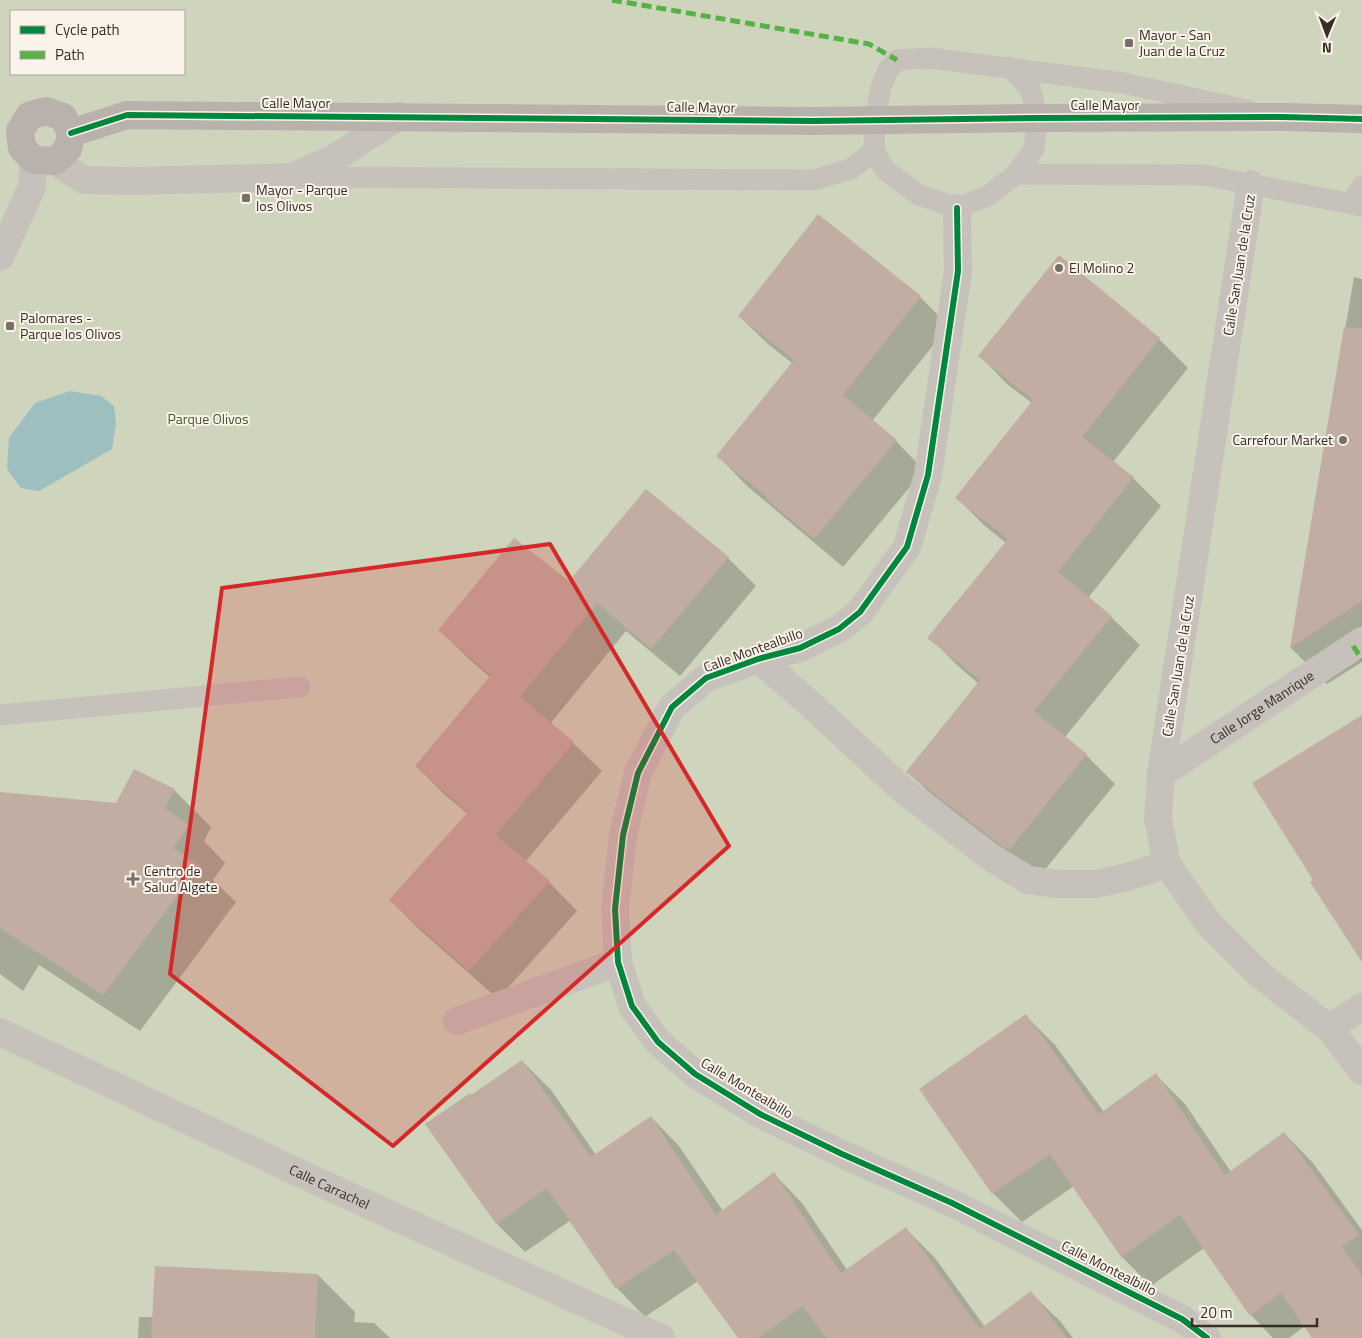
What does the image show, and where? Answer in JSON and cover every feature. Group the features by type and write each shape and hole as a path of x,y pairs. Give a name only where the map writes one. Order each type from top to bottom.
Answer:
{"street":[{"path":"0,257 45,160 68,149 71,133 63,117 46,111 29,116 10,129 22,148 45,160 84,180 132,181 292,177 333,159 399,116"},
{"name":"Calle Mayor","path":"1333,118 1362,112"},
{"name":"Calle Mayor","path":"71,133 127,115 875,120 1282,117 1362,119"},
{"name":"Calle San Juan de la Cruz","path":"1252,184 1161,774 1158,818 1167,864 1209,924 1259,974 1329,1028 1362,1071"},
{"name":"Calle Montealbillo","path":"957,208 958,271 928,475 907,547 860,612 839,629 800,648 758,659 706,678 672,707 638,774 623,835 614,909 618,962 632,1006 658,1042 695,1074 768,1118 842,1154 952,1202 1182,1318 1207,1338"},
{"name":"Calle Jorge Manrique","path":"1161,774 1359,649"},
{"path":"758,659 807,701 901,788 989,856 1028,880 1058,884 1096,884 1127,877 1167,864"},
{"path":"457,1021 618,962"},
{"path":"1329,1028 1362,1007"},
{"name":"Calle Carrachel","path":"0,1032 325,1185 661,1338"}],"lane":[{"path":"1010,67 1031,90 1037,118 1034,149 1016,174 988,196 957,208 919,195 885,170 874,151 875,120 881,87 888,70 897,60 930,58 1010,67 1123,82 1282,117"},
{"path":"292,177 814,180 851,169 874,151"},
{"path":"1016,174 1204,175 1252,184 1358,198"},
{"path":"0,715 300,687"}],"highlighted area":[{"path":"550,544 729,846 393,1146 170,974 222,588"}],"green space":[{"name":"Parque Olivos","path":"0,0 1362,0 1362,1338 0,1338"}],"water":[{"path":"70,391 101,396 114,406 116,424 112,449 39,491 21,488 7,469 9,438 35,403"}],"building":[{"path":"818,214 921,296 843,395 897,440 814,539 766,499 767,497 716,456 794,360 738,316"},
{"path":"1059,255 1160,338 1082,437 1134,477 1058,572 1112,616 1034,711 1087,754 1009,850 906,772 980,680 927,638 1008,539 955,498 1033,400 978,356"},
{"name":"Carrefour Market","path":"1344,327 1362,329 1362,601 1290,648"},
{"path":"646,489 729,557 651,649 597,603 520,697 574,742 496,835 550,881 469,971 389,900 468,812 415,766 491,675 438,630 514,538 569,581"},
{"path":"1362,715 1362,962 1310,882 1313,880 1252,783"},
{"path":"134,769 175,789 165,808 189,825 173,848 200,865 103,995 0,928 0,792 116,803"},
{"path":"1026,1014 1099,1114 1156,1073 1225,1175 1284,1132 1359,1235 1342,1247 1362,1275 1362,1338 1312,1338 1281,1293 1250,1316 1180,1215 1121,1257 1050,1154 992,1194 919,1089"},
{"path":"522,1060 591,1157 651,1116 716,1215 774,1172 841,1273 906,1227 980,1329 1031,1291 1067,1338 826,1338 803,1306 758,1338 738,1338 674,1250 616,1289 547,1188 496,1224 425,1124"},
{"path":"155,1266 318,1274 315,1338 151,1338"}],"marked path":[{"path":"612,0 869,44 897,60"},
{"path":"1353,646 1362,659"}],"cycle path":[{"path":"71,133 127,115 814,121 1282,117 1362,119"},
{"path":"957,208 958,271 928,475 907,547 860,612 839,629 800,648 758,659 706,678 672,707 638,773 623,835 615,909 618,962 632,1006 658,1042 695,1074 760,1114 842,1154 952,1203 1182,1319 1207,1338"}],"place":[{"name":"Mayor - San Juan de la Cruz","path":"1129,43"},
{"name":"Mayor - Parque los Olivos","path":"246,198"},
{"name":"El Molino 2","path":"1059,268"},
{"name":"Palomares - Parque los Olivos","path":"10,326"},
{"name":"Carrefour Market","path":"1343,440"},
{"name":"Centro de Salud Algete","path":"133,879"}]}
